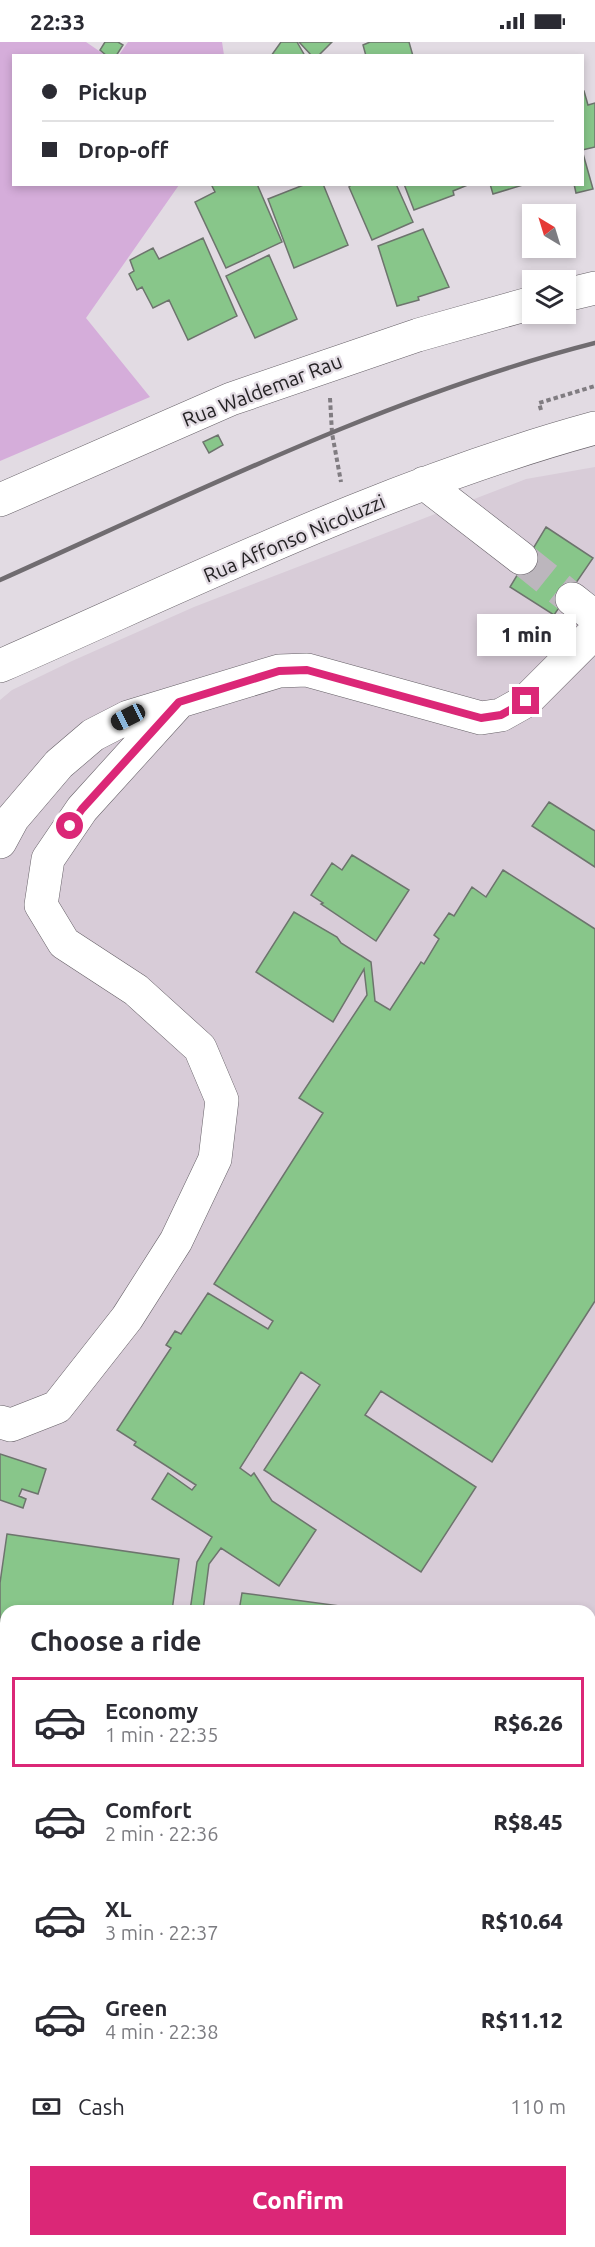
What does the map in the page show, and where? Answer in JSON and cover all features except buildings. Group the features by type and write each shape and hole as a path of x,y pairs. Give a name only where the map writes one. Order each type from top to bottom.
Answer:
{"street":[{"path":"576,293 595,288"},
{"name":"Rua Waldemar Rau","path":"0,500 231,399 418,335 522,306"},
{"name":"Rua Affonso Nicoluzzi","path":"0,666 347,514 424,483 547,441 595,428"},
{"path":"424,483 521,558"},
{"path":"0,842 13,818 59,764 93,735 128,717 279,671 307,670 481,718 501,715 526,701 595,632"},
{"path":"0,1422 11,1425 57,1407 128,1317 176,1241 215,1159 222,1100 200,1048 136,990 64,943 41,905 48,859 82,809 179,702"}],"path":[{"path":"328,364 332,433 347,514"}],"shaded area":[{"path":"0,42 86,42 104,54 12,54 12,186 178,186 86,318 150,397 0,461"},
{"path":"128,42 222,42 224,54 120,54"},
{"path":"595,467 595,1605 0,1605 0,700 12,690 72,661 194,607 526,479"}],"tunnel":[{"path":"521,558 572,599"}],"railway":[{"path":"0,580 219,481 368,418 443,390 595,343"}],"route":[{"path":"70,826 82,809 179,702 279,671 307,670 481,718 501,715 526,701"}]}
